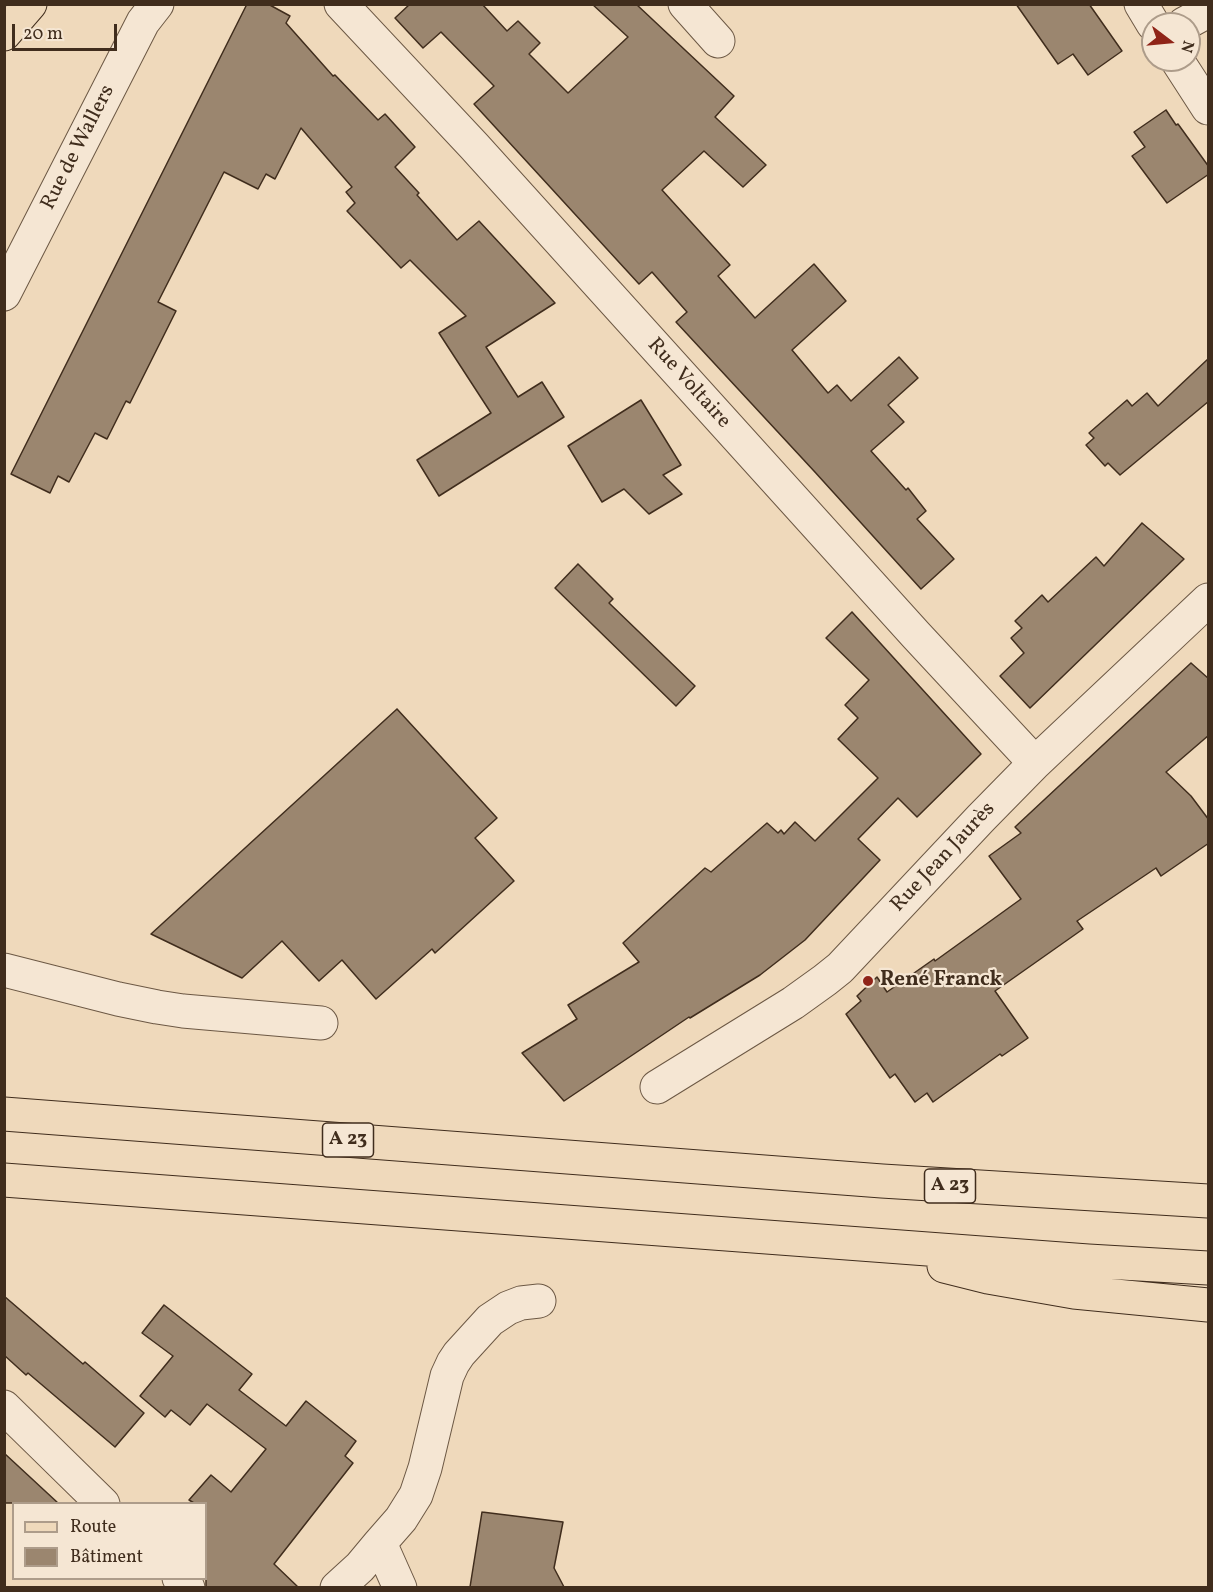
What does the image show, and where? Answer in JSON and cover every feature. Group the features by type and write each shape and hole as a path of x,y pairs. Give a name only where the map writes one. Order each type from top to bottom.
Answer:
{"main road":[{"path":"4,34 30,4"},
{"name":"A 23","path":"4,1114 882,1181 1209,1202"},
{"path":"4,1180 1088,1261 1209,1268"},
{"path":"850,1243 988,1277 1074,1292 1209,1305"}],"street":[{"name":"Rue de Wallers","path":"4,294 143,22 157,4"},
{"name":"Rue Voltaire","path":"341,4 474,146 923,643 1035,763"},
{"path":"685,4 717,41"},
{"path":"1185,72 1209,108"},
{"name":"Rue Jean Jaurès","path":"657,1087 825,981 1035,763 1209,600"},
{"path":"4,970 157,1007 321,1023"},
{"path":"337,1587 360,1567 410,1506 422,1482 443,1390 453,1363 459,1354 490,1320 508,1308 521,1303 539,1301"},
{"path":"4,1407 102,1502"},
{"path":"380,1543 400,1587"}],"building":[{"path":"247,4 268,4 290,16 286,23 333,76 335,75 378,120 385,114 415,147 395,167 457,240 479,221 555,303 486,347 518,397 542,382 564,417 439,496 417,460 491,413 439,333 466,316 410,260 401,268 347,211 355,203 346,192 352,187 301,128 275,179 266,174 258,189 224,172 158,302 176,311 130,403 126,401 107,439 95,433 69,482 58,476 50,493 11,474"},
{"path":"410,4 482,4 507,31 518,21 540,43 529,54 568,93 628,37 592,4 636,4 734,96 715,117 766,165 743,187 704,151 662,190 730,265 718,276 755,318 814,264 846,301 792,350 828,393 837,385 851,401 899,357 918,378 888,405 904,422 871,451 906,490 908,488 926,511 917,519 954,559 921,589 676,322 687,312 652,272 639,284 474,104 494,86 441,32 423,48 395,18"},
{"path":"1016,4 1089,4 1122,51 1088,75 1073,54 1058,64"},
{"path":"1166,110 1209,167 1209,174 1167,203 1132,156 1145,147 1134,132"},
{"path":"1209,358 1209,401 1120,475 1108,463 1105,466 1086,445 1094,438 1089,433 1127,400 1132,406 1147,393 1158,406"},
{"path":"641,400 681,465 663,475 682,494 649,514 624,489 602,502 568,446"},
{"path":"1142,523 1184,559 1030,708 1000,676 1024,653 1011,638 1022,628 1015,621 1042,595 1048,602 1096,557 1104,566"},
{"path":"578,564 613,599 609,603 695,686 676,706 555,588"},
{"path":"852,612 981,754 917,817 898,798 858,839 880,860 805,940 760,975 689,1017 564,1101 522,1053 577,1019 568,1005 639,962 623,943 705,868 711,872 767,823 778,833 781,830 784,834 795,822 815,841 878,778 838,739 858,718 845,705 869,680 826,638"},
{"path":"1191,663 1209,679 1209,735 1166,772 1191,796 1209,820 1209,843 1161,876 1156,868 1077,921 1083,929 995,991 1028,1038 1002,1056 1000,1054 933,1102 927,1093 915,1102 895,1074 890,1078 846,1014 861,1001 857,996 877,977 887,992 934,959 935,961 1021,899 989,856 1021,833 1015,827"},
{"path":"397,709 497,818 475,838 514,881 435,953 432,949 376,999 342,960 319,981 282,941 242,978 151,934"},
{"path":"4,1296 144,1413 115,1447 4,1355"},
{"path":"164,1305 252,1374 239,1390 286,1426 306,1401 356,1441 345,1456 353,1463 274,1564 298,1587 206,1587 207,1502 189,1500 211,1475 231,1492 266,1449 207,1404 190,1425 171,1410 165,1417 140,1396 173,1356 142,1333"},
{"path":"4,1453 57,1502 12,1502 4,1503"},
{"path":"482,1512 563,1522 554,1568 564,1587 470,1587"}],"place":[{"name":"René Franck","path":"868,981"}]}
